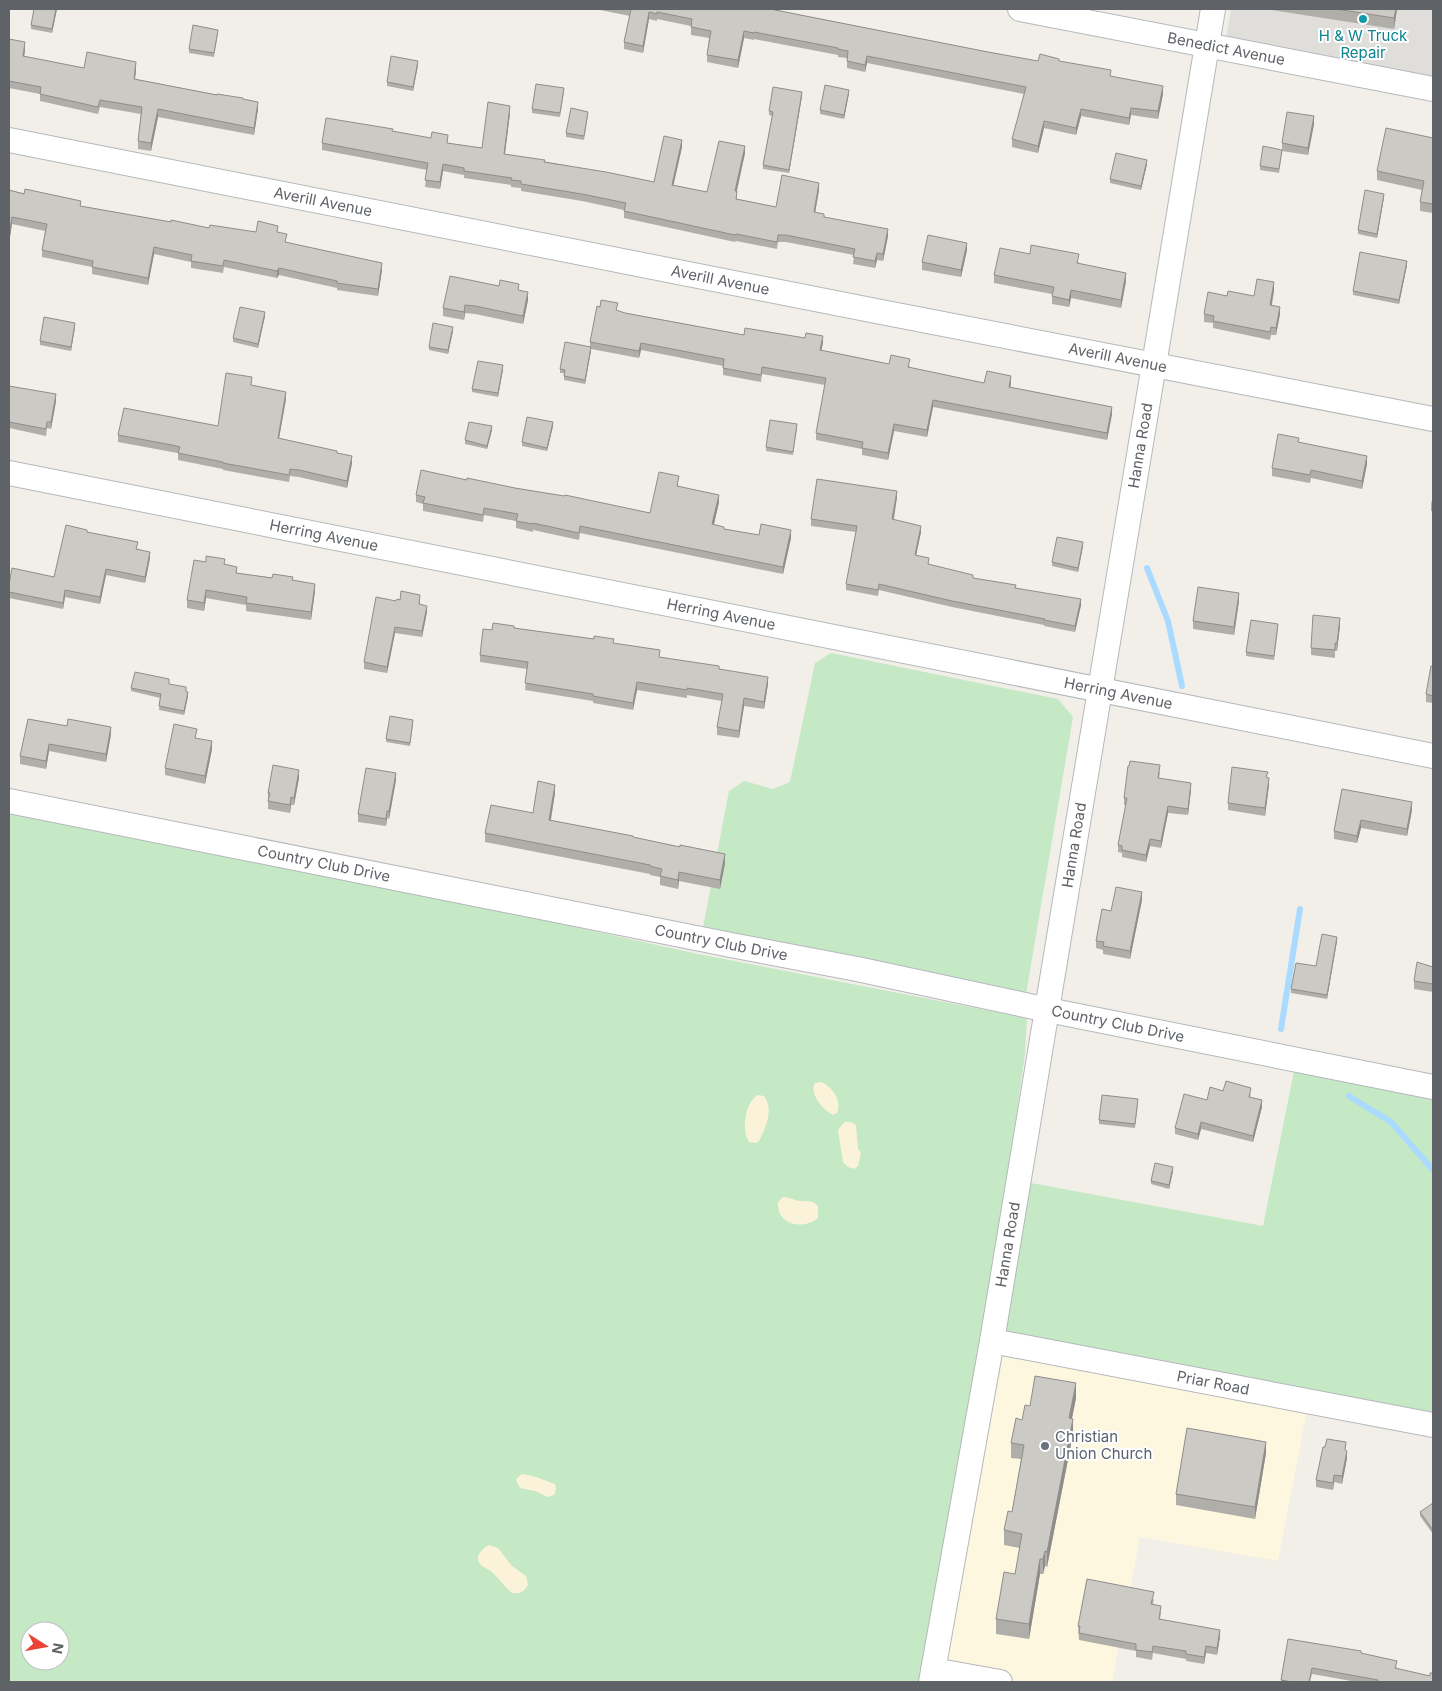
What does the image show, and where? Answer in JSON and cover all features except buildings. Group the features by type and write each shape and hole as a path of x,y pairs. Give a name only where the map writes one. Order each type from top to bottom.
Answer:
{"street":[{"name":"Benedict Avenue","path":"1020,9 1433,89"},
{"name":"Hanna Road","path":"932,1676 992,1341 1048,1010 1213,9"},
{"name":"Averill Avenue","path":"9,140 866,310 1433,419"},
{"name":"Herring Avenue","path":"9,473 1433,756"},
{"name":"Country Club Drive","path":"9,801 857,969 1048,1010 1433,1087"},
{"name":"Priar Road","path":"992,1341 1433,1425"},
{"path":"932,1676 1000,1682"}],"shaded area":[{"path":"1231,9 1433,9 1433,80 1226,39"},
{"path":"981,1328 1310,1394 1278,1561 1140,1537 1112,1682 919,1682"}],"green space":[{"path":"831,653 1058,699 1073,717 1026,994 738,936 703,927 729,791 744,781 773,789 790,782 815,663"},
{"path":"9,811 384,885 698,954 1027,1018 1025,1053 1007,1184 919,1682 9,1682"},
{"path":"1294,1071 1433,1098 1433,1419 1005,1333 1031,1183 1263,1226"}],"sand":[{"path":"821,1082 833,1091 837,1099 837,1113 833,1115 821,1106 815,1097 815,1083"},
{"path":"758,1095 764,1096 769,1113 764,1130 759,1141 756,1143 749,1142 745,1131 745,1124 747,1110"},
{"path":"845,1122 856,1125 858,1149 861,1153 858,1166 854,1169 848,1167 843,1162 838,1131"},
{"path":"783,1197 814,1202 818,1206 818,1218 802,1224 791,1223 786,1220 778,1208 778,1202"},
{"path":"522,1474 555,1484 554,1495 548,1497 535,1491 520,1488 516,1480"},
{"path":"489,1545 498,1548 512,1566 526,1576 528,1585 523,1591 512,1593 492,1572 480,1564 478,1561 479,1555"}],"waterway":[{"path":"1147,568 1168,621 1182,686"},
{"path":"1281,1029 1300,909"},
{"path":"1349,1096 1391,1122 1433,1170"}],"place":[{"name":"H & W Truck Repair","path":"1363,19"},
{"name":"Christian Union Church","path":"1045,1446"}]}
